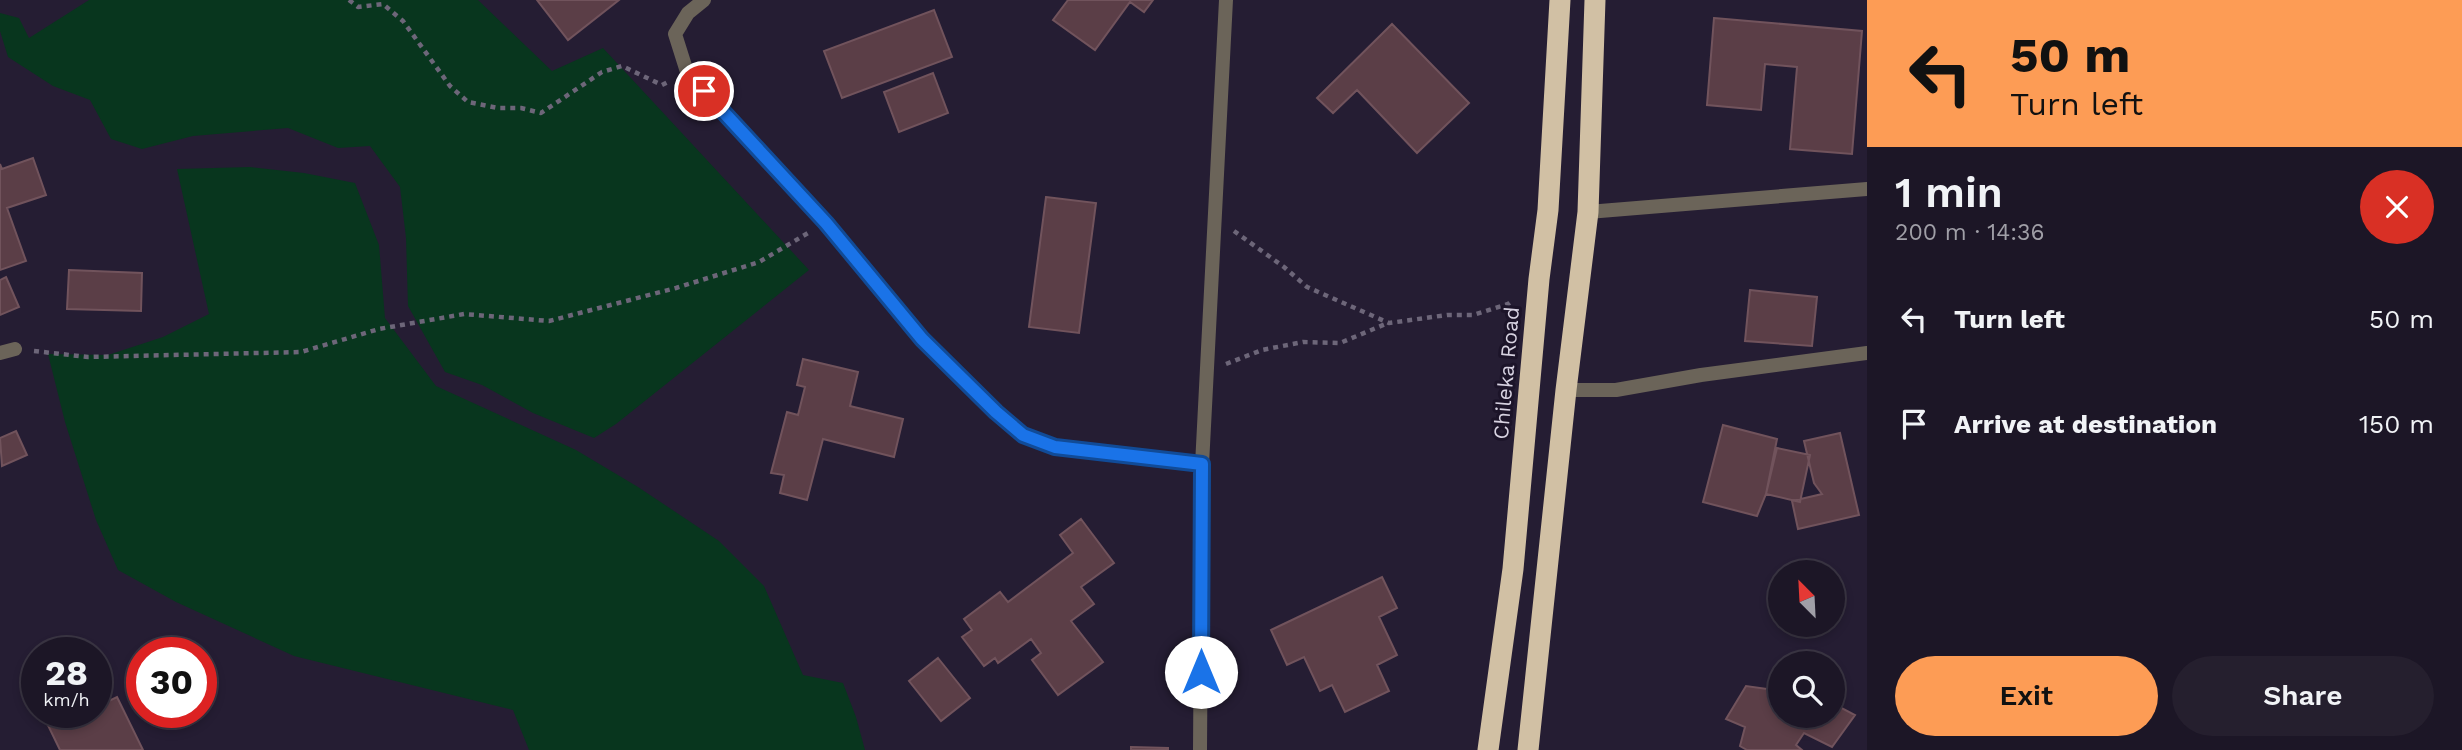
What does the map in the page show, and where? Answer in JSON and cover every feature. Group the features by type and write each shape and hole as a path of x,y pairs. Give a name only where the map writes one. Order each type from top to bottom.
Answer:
{"highway":[{"name":"Chileka Road","path":"1488,750 1513,569 1539,279 1548,210 1560,0"},
{"path":"1528,750 1566,390 1588,212 1595,0"}],"street":[{"path":"704,0 688,13 675,34 687,72 826,223 922,339 996,412 1023,435 1055,447 1202,464"},
{"path":"1200,750 1202,464 1226,0"},
{"path":"1588,212 1867,189"},
{"path":"0,353 15,349"},
{"path":"1566,390 1616,390 1701,375 1867,353"}],"path":[{"path":"349,0 358,7 383,4 403,21 450,86 468,102 541,113 601,72 622,66 662,85 687,72"},
{"path":"1213,216 1307,287 1389,323"},
{"path":"15,349 88,357 301,352 379,329 464,314 549,321 676,288 759,262 826,223"},
{"path":"1208,370 1262,350 1303,342 1340,343 1389,323 1447,315 1474,315 1508,304 1539,279"}],"green space":[{"path":"89,0 478,0 552,71 603,48 809,270 616,424 594,438 533,413 482,385 445,372 408,306 406,238 400,187 370,146 338,148 288,128 193,136 142,149 111,139 90,100 53,86 8,57 0,31 0,13 19,18 29,38"},
{"path":"250,167 304,173 355,183 379,245 385,318 436,386 576,450 719,541 764,586 803,675 843,683 865,750 529,750 513,710 294,656 176,602 118,570 96,520 65,422 48,354 108,355 163,337 209,314 177,169"}],"building":[{"path":"537,0 619,0 568,40"},
{"path":"1068,0 1153,0 1144,12 1130,2 1095,50 1053,20"},
{"path":"934,10 952,57 842,98 824,51"},
{"path":"1714,18 1862,31 1852,154 1790,149 1797,67 1765,64 1761,110 1707,105"},
{"path":"1392,24 1469,103 1417,153 1357,90 1333,113 1317,98"},
{"path":"933,73 948,113 899,132 884,92"},
{"path":"33,158 46,195 7,208 26,261 0,270 0,164 2,169"},
{"path":"1046,197 1096,203 1079,333 1029,327"},
{"path":"69,270 142,273 141,311 67,309"},
{"path":"6,277 19,307 0,315 0,280"},
{"path":"1750,290 1817,297 1812,346 1745,341"},
{"path":"803,359 858,372 850,406 903,419 894,457 823,439 807,500 780,493 784,475 771,473 787,412 798,415 805,387 797,385"},
{"path":"1723,425 1777,439 1766,494 1757,516 1703,502"},
{"path":"16,431 27,455 2,466 0,438"},
{"path":"1840,433 1859,515 1798,529 1792,501 1822,494 1814,483 1804,441"},
{"path":"1777,448 1810,455 1800,502 1766,494"},
{"path":"1081,519 1114,563 1081,587 1094,604 1071,621 1103,662 1058,695 1032,660 1041,653 1031,639 998,663 995,658 984,666 962,637 972,630 964,619 1000,592 1008,602 1073,553 1060,535"},
{"path":"1382,577 1397,608 1379,617 1397,655 1377,665 1389,691 1345,712 1332,685 1320,691 1304,657 1287,665 1271,630"},
{"path":"938,658 970,698 941,721 909,681"},
{"path":"1746,686 1767,689 1768,728 1845,728 1845,710 1855,715 1832,747 1804,733 1796,745 1802,750 1747,750 1740,746 1745,727 1726,719"},
{"path":"117,697 126,715 126,728 132,728 143,750 60,750 49,728 112,728 112,699"},
{"path":"1131,747 1168,748 1168,750 1131,750"}],"route":[{"path":"704,91 826,223 922,339 1023,435 1055,447 1202,464 1201,672"}]}
